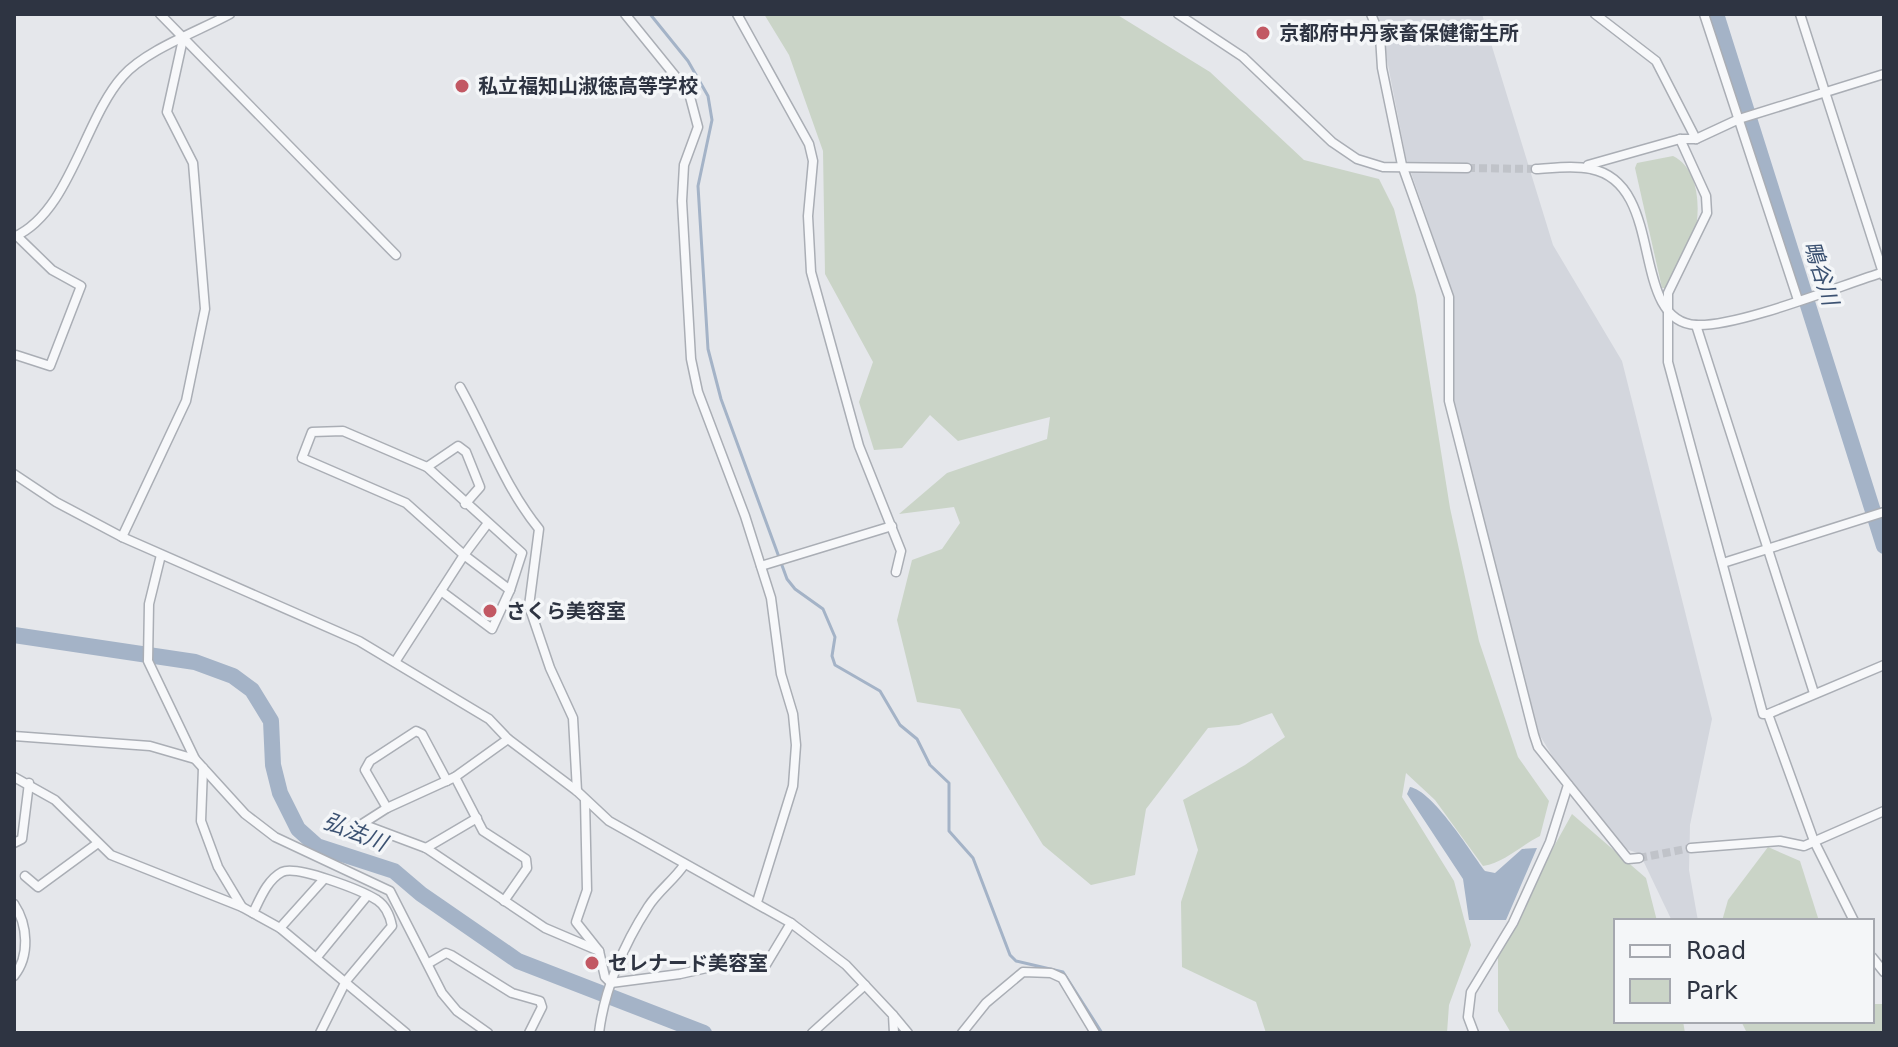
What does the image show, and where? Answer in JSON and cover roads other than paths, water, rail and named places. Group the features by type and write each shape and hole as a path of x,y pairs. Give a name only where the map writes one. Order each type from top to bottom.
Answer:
{"street":[{"path":"160,14 396,255"},
{"path":"16,355 50,366 81,286 52,270 16,237 41,216 56,195 123,76 144,59 230,14"},
{"path":"625,14 689,93 695,108 698,127 684,165 682,201 691,359 698,392 771,598 781,674 793,714 796,745 793,786 757,902"},
{"path":"737,14 809,144 813,161 808,216 811,272 859,446 901,551 896,572"},
{"path":"1178,14 1243,57 1332,142 1357,159 1383,167 1467,168"},
{"path":"1371,14 1380,36 1382,68 1402,165 1449,297 1449,401 1534,735 1538,747 1628,859 1639,858"},
{"path":"1595,14 1656,61 1696,139"},
{"path":"1704,14 1798,300"},
{"path":"1667,308 1696,325 1724,322 1884,273 1800,14"},
{"path":"122,537 186,401 205,309 193,163 167,112 183,39"},
{"path":"1575,168 1680,139 1696,139 1739,119 1884,74"},
{"path":"1667,308 1678,270 1707,213 1706,196 1680,139"},
{"path":"1536,169 1575,168 1602,173 1634,200 1650,273 1670,321 1668,362 1763,714 1884,665"},
{"path":"1696,325 1814,693"},
{"path":"460,387 485,432 507,486 539,529 529,606 550,668 573,718 577,791"},
{"path":"441,591 492,629 510,590 522,553 427,467 343,431 312,432 302,458 406,503 464,555 510,590"},
{"path":"427,467 458,446 466,452 480,487 465,504"},
{"path":"14,474 56,502 122,537 359,641 489,719 508,739 577,791 609,821 791,923 846,965 908,1033"},
{"path":"1723,563 1884,512"},
{"path":"395,662 488,523"},
{"path":"761,566 892,526"},
{"path":"161,555 149,604 148,661 195,759 245,814 275,837 390,891 442,993 482,1032"},
{"path":"1768,714 1814,841 1853,919"},
{"path":"387,808 365,770 370,761 416,731 422,734 483,831 526,859 527,868 504,901"},
{"path":"14,736 150,746 195,759"},
{"path":"508,739 451,779 387,808 362,824 426,848 545,928 599,951"},
{"path":"203,768 201,821 218,867 242,907"},
{"path":"14,777 55,800 111,855 242,907 280,928 406,1033"},
{"path":"14,843 22,839 29,783"},
{"path":"1474,1033 1468,1017 1471,992 1513,923 1550,842 1568,785"},
{"path":"585,800 587,890 576,922 599,951 610,985"},
{"path":"1691,848 1780,841 1804,846 1884,811"},
{"path":"426,848 477,818"},
{"path":"25,876 38,887 98,843"},
{"path":"599,1033 604,999 649,905 684,865"},
{"path":"253,913 266,887 280,873 294,869 379,901 390,916 392,926 346,981 320,1033"},
{"path":"280,928 324,879"},
{"path":"317,957 367,896"},
{"path":"14,904 22,916 25,949 23,965 14,976"},
{"path":"610,985 729,963 764,968 791,923"},
{"path":"429,963 446,953 512,993 540,1001 542,1007 529,1033"},
{"path":"962,1033 986,1003 1023,972 1051,973 1062,978 1095,1033"},
{"path":"812,1033 865,985"},
{"path":"893,1015 894,1033"}],"water":[{"path":"1410,787 1440,810 1485,871 1495,873 1522,849 1537,848 1506,920 1469,920 1463,879 1407,794"}],"waterway":[{"path":"650,14 688,61 708,96 712,120 698,186 708,349 721,399 787,579 795,589 823,609 835,637 832,656 835,665 880,691 900,725 917,739 930,765 949,783 949,831 973,858 1010,955 1016,961 1063,972 1102,1033"},
{"name":"鴫谷川","path":"1716,14 1884,546"},
{"name":"弘法川","path":"14,635 195,662 233,676 252,690 271,721 273,765 280,793 298,829 317,846 394,871 421,894 518,961 704,1033"}],"tunnel":[{"path":"1467,168 1536,169"},
{"path":"1639,858 1691,848"}],"place":[{"name":"京都府中丹家畜保健衛生所","path":"1263,33"},
{"name":"私立福知山淑徳高等学校","path":"462,86"},
{"name":"さくら美容室","path":"490,611"},
{"name":"セレナード美容室","path":"592,963"}]}
